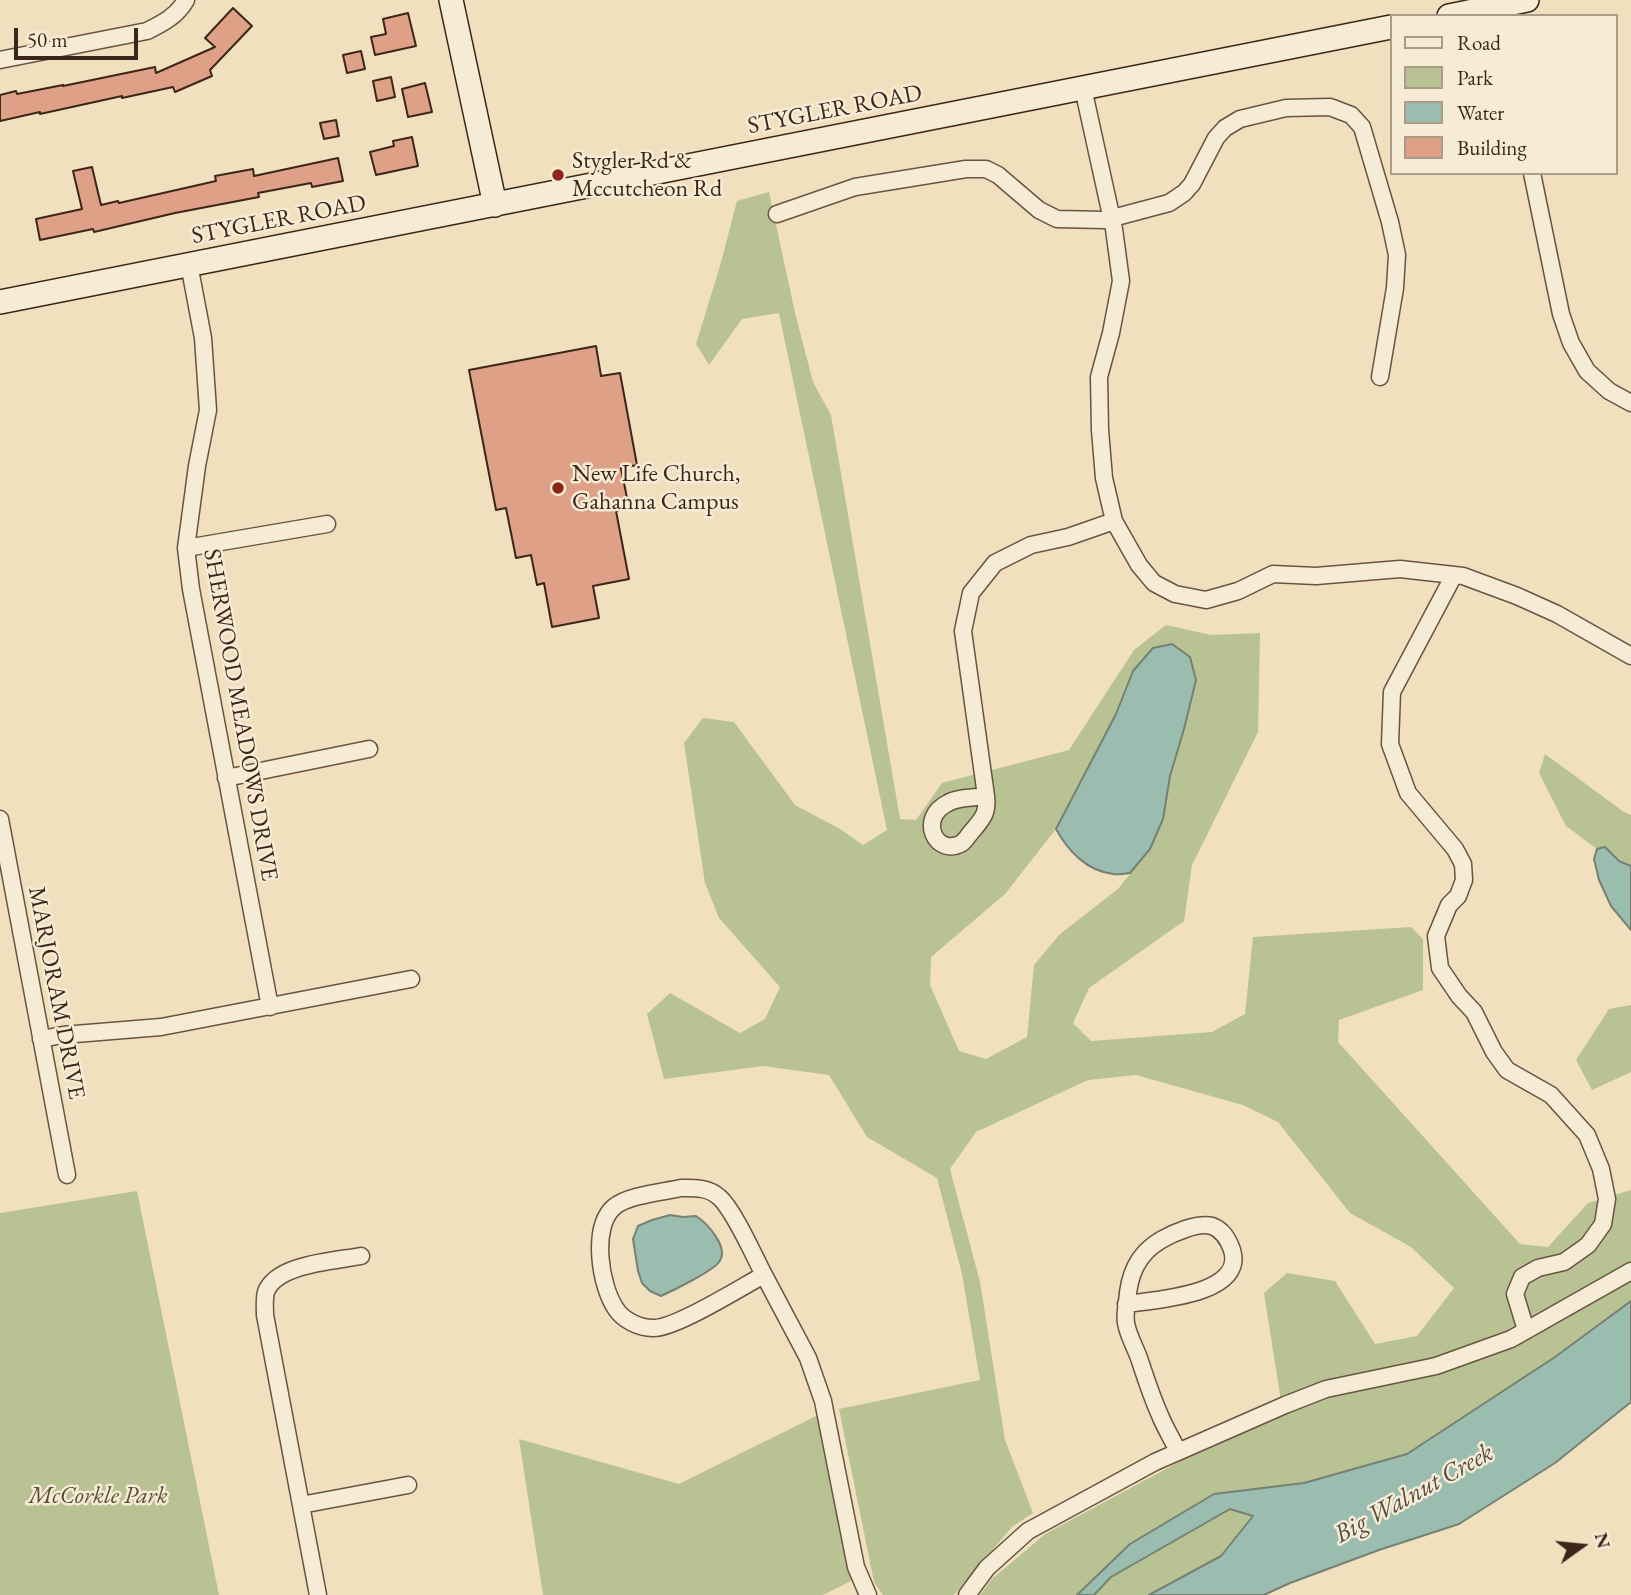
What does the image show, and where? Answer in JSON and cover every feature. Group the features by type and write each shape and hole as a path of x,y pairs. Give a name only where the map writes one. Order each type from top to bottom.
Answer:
{"main road":[{"path":"451,0 495,205"},
{"path":"1469,14 1498,11 1527,0"},
{"name":"STYGLER ROAD","path":"0,302 1390,27"}],"street":[{"path":"0,60 147,31 166,22 183,5"},
{"path":"1083,88 1111,219 1121,281 1099,377 1104,478 1114,521 1139,565 1154,583 1175,594 1206,600 1238,591 1273,574 1316,576 1400,569 1463,576 1557,614 1631,656"},
{"path":"777,214 855,187 966,169 986,169 998,175 1039,210 1057,219 1111,219 1169,202 1184,193 1192,184 1216,138 1240,119 1286,108 1331,107 1351,115 1362,127 1397,254 1395,288 1380,377"},
{"path":"1532,175 1561,314 1571,343 1587,370 1609,391 1631,403"},
{"name":"SHERWOOD MEADOWS DRIVE","path":"189,264 203,338 208,410 186,548 191,589 270,1007"},
{"path":"986,796 963,631 971,593 995,562 1031,545 1068,537 1114,521"},
{"path":"186,548 327,524"},
{"path":"1454,575 1392,692 1390,744 1408,793 1455,849 1463,864 1464,880 1458,896 1449,905 1436,936 1440,968 1474,1012 1494,1052 1507,1070 1552,1095 1587,1135 1601,1169 1607,1199 1603,1224 1588,1245 1564,1262 1538,1268 1522,1277 1515,1294 1526,1330"},
{"path":"226,778 369,749"},
{"name":"MARJORAM DRIVE","path":"0,818 67,1175"},
{"path":"41,1038 161,1027 411,979"},
{"path":"764,1275 673,1324 653,1328 633,1324 617,1311 607,1292 600,1250 601,1227 614,1207 635,1197 681,1188 701,1188 718,1196 730,1211 764,1275 808,1358 823,1401 856,1567 868,1595"},
{"path":"1126,1304 1160,1300 1211,1287 1231,1270 1233,1254 1228,1240 1214,1227 1185,1229 1162,1239 1144,1254 1131,1273 1126,1304 1126,1323 1159,1415 1178,1451"},
{"path":"318,1595 265,1315 265,1293 276,1277 294,1269 361,1256"},
{"path":"967,1595 987,1567 1028,1531 1155,1462 1326,1390 1436,1366 1511,1339 1631,1271"},
{"path":"301,1505 408,1485"}],"green space":[{"path":"769,192 813,382 831,415 900,819 916,820 942,783 1069,750 1134,650 1166,625 1211,635 1260,633 1258,732 1192,865 1184,921 1089,988 1073,1023 1091,1041 1212,1032 1245,1014 1253,937 1411,927 1423,939 1423,990 1339,1020 1338,1042 1520,1244 1548,1247 1588,1203 1631,1190 1631,1301 1555,1357 1407,1454 1304,1483 1214,1494 1130,1544 1077,1595 980,1595 992,1579 1045,1534 1190,1456 1283,1414 1264,1293 1287,1273 1335,1281 1375,1344 1417,1336 1454,1288 1411,1247 1350,1213 1278,1122 1243,1105 1136,1075 1088,1080 976,1132 950,1169 980,1282 1005,1440 1033,1513 1012,1527 954,1595 883,1595 874,1582 839,1409 980,1380 962,1274 937,1178 867,1137 829,1075 763,1066 664,1079 647,1014 670,993 740,1033 765,1019 780,987 719,918 705,883 684,743 703,718 734,722 795,805 840,829 863,845 887,830 779,313 742,319 709,365 696,344 737,201","holes":["1133,671 1184,729 1170,776 1163,819 1150,849 1118,889 1060,934 1034,965 1027,1037 986,1059 959,1051 930,985 931,957 1005,894 1056,829 1116,714"]},
{"path":"1545,754 1631,815 1631,866 1619,861 1606,847 1597,849 1566,826 1539,773"},
{"path":"1631,1005 1631,1072 1592,1090 1576,1060 1609,1009"},
{"name":"McCorkle Park","path":"137,1191 219,1595 0,1595 0,1213"},
{"path":"820,1414 851,1581 823,1595 543,1595 519,1439 679,1484"},
{"path":"1230,1509 1253,1515 1221,1556 1149,1595 1094,1595 1111,1577"}],"water":[{"path":"1172,644 1190,657 1196,680 1170,776 1163,819 1150,849 1130,873 1104,872 1079,859 1056,829 1116,714 1133,671 1153,648"},
{"path":"1605,847 1619,861 1631,866 1631,930 1611,906 1599,880 1594,859 1597,849"},
{"path":"670,1215 696,1216 701,1219 716,1236 722,1256 709,1270 661,1296 642,1283 633,1239 638,1226"},
{"name":"Big Walnut Creek","path":"1631,1301 1631,1402 1555,1463 1459,1524 1379,1550 1264,1595 1149,1595 1221,1556 1253,1516 1230,1509 1111,1577 1094,1595 1077,1595 1130,1544 1214,1494 1304,1483 1407,1454 1555,1357"}],"building":[{"path":"233,8 252,26 210,70 212,76 175,92 173,87 0,121 0,95 63,86 155,67 156,73 215,47 205,38"},
{"path":"408,13 416,46 375,55 371,37 386,34 383,19"},
{"path":"361,51 365,69 347,73 343,55"},
{"path":"391,77 395,97 377,101 373,81"},
{"path":"425,83 432,112 408,117 402,89"},
{"path":"336,120 339,136 324,139 320,123"},
{"path":"412,137 418,166 376,175 370,152 394,146 393,141"},
{"path":"338,158 343,181 312,187 311,183 258,193 259,197 94,232 93,229 40,240 36,219 82,209 73,171 92,167 101,205 216,181 215,176 253,169 254,176"},
{"name":"New Life Church, Gahanna Campus","path":"596,346 601,376 620,373 637,465 621,468 629,508 616,511 629,579 593,586 599,618 552,627 544,583 537,585 531,555 516,558 506,508 496,510 469,370"}],"place":[{"name":"Stygler Rd & Mccutcheon Rd","path":"558,175"},
{"name":"New Life Church, Gahanna Campus","path":"558,488"}]}
